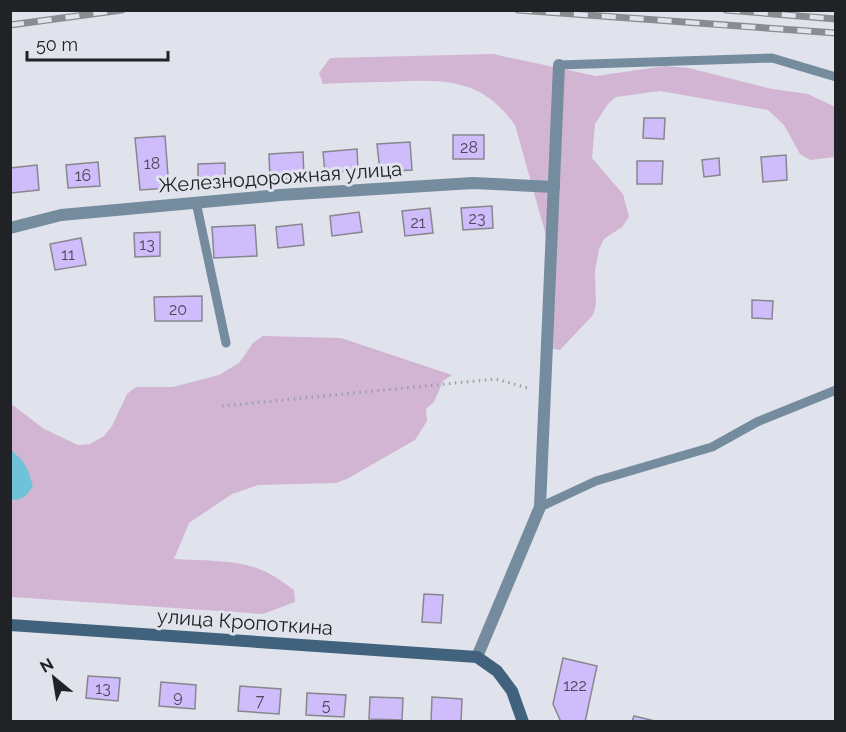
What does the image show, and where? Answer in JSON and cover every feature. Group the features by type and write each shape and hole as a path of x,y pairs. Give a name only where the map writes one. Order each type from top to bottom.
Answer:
{"main road":[{"name":"улица Кропоткина","path":"10,625 477,657"},
{"path":"477,657 497,671 512,691 523,722"}],"street":[{"path":"477,657 540,507 559,65"},
{"name":"Железнодорожная улица","path":"10,228 61,215 280,195 473,183 554,187"}],"lane":[{"path":"559,65 772,58 836,77"},
{"path":"196,202 226,343"},
{"path":"540,507 596,481 712,447 757,422 836,390"}],"path":[{"path":"222,406 496,380 545,393"}],"shaded area":[{"path":"493,54 596,76 665,66 689,68 772,89 808,94 835,107 835,157 810,160 800,154 784,125 768,110 660,91 616,97 608,104 595,124 592,158 623,194 629,217 622,227 604,239 599,249 595,271 596,304 593,315 560,350 549,348 555,254 545,232 515,125 509,117 486,96 462,85 436,81 323,84 319,73 330,58"},
{"path":"263,336 341,338 452,375 443,381 434,402 426,409 427,421 415,440 347,479 336,483 258,485 232,494 189,523 174,559 230,562 252,566 275,577 294,590 295,602 263,614 11,597 10,403 44,429 78,445 90,444 104,436 112,426 127,394 136,387 173,387 219,375 239,363 253,343"}],"water":[{"path":"11,450 26,466 33,486 26,495 18,500 11,499"}],"building":[{"path":"644,118 665,118 664,139 643,138"},
{"path":"453,135 484,135 484,159 453,159"},
{"path":"165,136 169,188 140,190 135,138"},
{"path":"410,142 412,170 380,172 377,144"},
{"path":"357,149 358,170 325,173 323,152"},
{"path":"303,152 304,178 270,180 269,154"},
{"path":"786,155 787,180 763,182 761,157"},
{"path":"719,158 720,175 704,177 702,160"},
{"path":"637,161 663,161 662,184 637,184"},
{"path":"98,162 100,186 68,188 66,165"},
{"path":"225,163 225,184 198,184 198,164"},
{"path":"37,165 39,190 11,193 10,168"},
{"path":"492,206 493,228 463,230 461,208"},
{"path":"430,208 433,233 405,236 402,211"},
{"path":"359,212 362,232 332,236 330,216"},
{"path":"302,224 304,245 278,248 276,227"},
{"path":"255,225 257,256 214,258 212,227"},
{"path":"160,232 160,256 135,257 134,233"},
{"path":"81,238 86,265 55,270 50,244"},
{"path":"202,296 202,321 155,321 154,297"},
{"path":"752,300 773,301 772,319 752,318"},
{"path":"424,594 443,595 441,623 422,622"},
{"path":"563,658 597,666 585,722 561,722 553,704"},
{"path":"88,676 120,678 118,701 86,698"},
{"path":"161,682 196,685 195,709 159,706"},
{"path":"240,686 281,689 279,714 238,711"},
{"path":"307,693 346,695 344,717 306,715"},
{"path":"370,697 403,698 402,720 369,719"},
{"path":"432,697 462,699 461,722 431,722"},
{"path":"634,716 659,722 632,722"}],"railway":[{"path":"10,25 122,10"},
{"path":"518,10 836,33"},
{"path":"726,10 836,19"}]}
